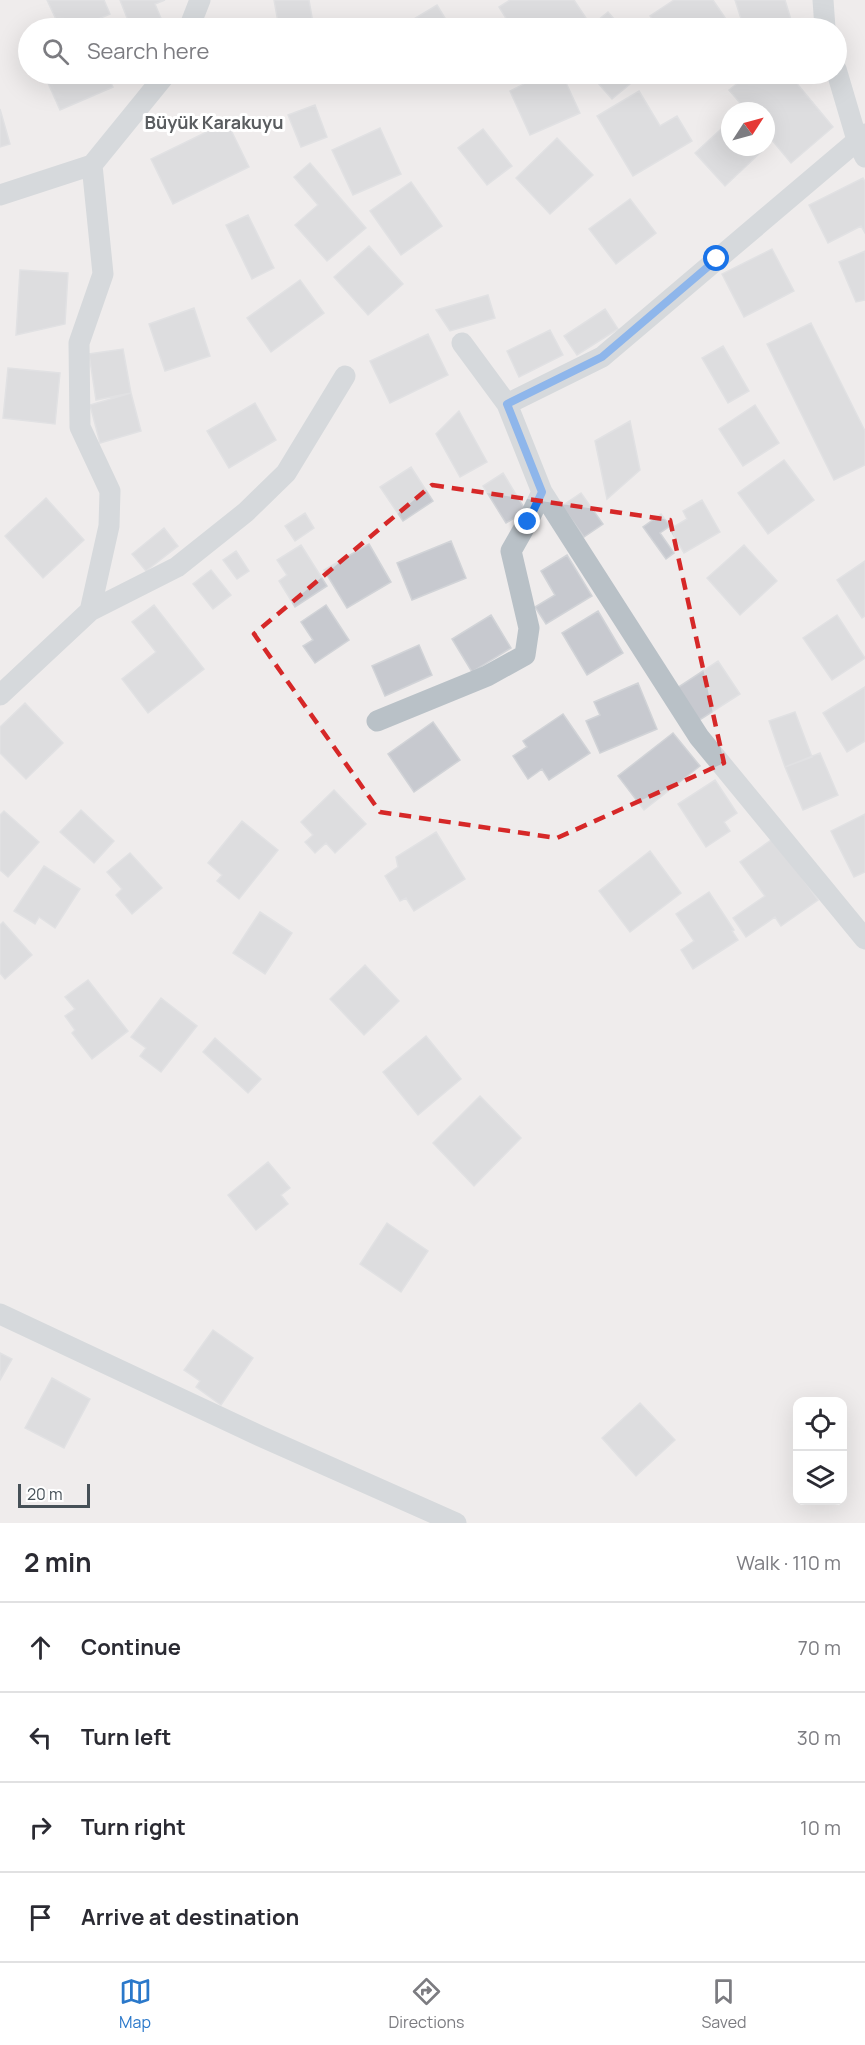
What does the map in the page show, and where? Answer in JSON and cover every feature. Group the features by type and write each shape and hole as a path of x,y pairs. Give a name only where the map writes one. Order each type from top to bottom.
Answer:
{"street":[{"path":"193,18 200,0"},
{"path":"822,0 824,18"},
{"path":"0,195 92,165 158,84"},
{"path":"507,404 602,357 862,144 842,84"},
{"path":"90,611 109,526 110,491 80,427 79,343 103,274 92,165"},
{"path":"462,343 507,404 542,492 699,737 865,939"},
{"path":"0,695 90,611 177,567 246,512 286,473 345,376"},
{"path":"377,721 487,676 525,654 529,628 511,551 542,492"},
{"path":"0,1314 250,1431 456,1523"}],"highlighted area":[{"path":"432,485 670,520 724,763 557,838 380,812 254,634"}],"building":[{"path":"47,0 104,0 110,14 101,18 55,18"},
{"path":"120,0 165,0 155,4 161,18 127,18"},
{"path":"274,0 309,0 312,18 277,18"},
{"path":"510,0 574,0 586,18 506,18 499,7"},
{"path":"674,0 713,0 725,18 652,18 650,16"},
{"path":"735,0 785,0 790,18 741,18"},
{"path":"437,5 445,18 416,18"},
{"path":"608,12 613,18 601,18"},
{"path":"48,84 112,84 113,87 60,110"},
{"path":"524,84 567,84 580,113 530,135 510,91"},
{"path":"599,84 630,84 612,99"},
{"path":"736,84 797,84 833,127 791,163 775,144 775,102 739,102 729,90"},
{"path":"639,91 660,126 677,116 692,141 633,176 597,116"},
{"path":"315,105 327,137 301,147 288,115"},
{"path":"0,109 10,144 0,147"},
{"path":"227,122 249,167 173,204 151,159"},
{"path":"380,128 401,174 353,195 332,150"},
{"path":"483,129 512,166 487,185 458,148"},
{"path":"721,129 721,156 757,156 725,186 695,153"},
{"path":"557,138 593,175 550,214 516,178"},
{"path":"310,163 366,228 327,261 295,225 318,205 294,177"},
{"path":"863,178 865,182 865,233 861,226 828,243 809,205"},
{"path":"411,182 442,226 401,255 370,211"},
{"path":"630,199 656,233 616,264 589,229"},
{"path":"248,215 274,268 252,279 226,225"},
{"path":"369,246 403,284 368,315 334,277"},
{"path":"772,249 794,291 744,317 722,274"},
{"path":"865,251 865,300 856,302 839,262"},
{"path":"20,270 68,273 65,324 16,335"},
{"path":"300,280 324,313 271,352 247,318"},
{"path":"488,295 495,318 450,331 436,310"},
{"path":"194,308 210,356 165,371 149,324"},
{"path":"605,309 618,329 577,355 564,336"},
{"path":"811,323 865,431 865,465 834,480 767,344"},
{"path":"550,330 563,355 519,377 507,351"},
{"path":"428,334 448,375 390,403 370,361"},
{"path":"723,346 749,391 728,403 702,358"},
{"path":"123,349 131,393 96,400 89,354"},
{"path":"8,368 60,373 55,424 3,418"},
{"path":"131,393 141,431 100,443 90,405"},
{"path":"255,403 276,440 229,468 207,431"},
{"path":"755,405 779,443 743,466 719,429"},
{"path":"459,411 487,462 460,477 436,434"},
{"path":"630,421 640,470 607,499 595,441"},
{"path":"784,460 814,500 768,534 738,493"},
{"path":"411,467 433,501 403,521 380,487"},
{"path":"503,473 526,511 506,523 483,486"},
{"path":"581,493 603,524 584,537 562,506"},
{"path":"46,498 84,540 43,578 5,536"},
{"path":"702,500 720,532 684,553 670,529 687,519 683,511"},
{"path":"305,513 314,528 295,541 285,526"},
{"path":"661,514 670,526 660,533 674,553 666,559 643,527"},
{"path":"164,528 178,546 146,571 132,554"},
{"path":"451,541 466,578 412,600 397,563"},
{"path":"369,544 391,582 347,608 324,570"},
{"path":"301,545 327,586 295,607 279,581 287,575 277,560"},
{"path":"744,545 777,581 740,615 707,578"},
{"path":"236,551 249,571 237,579 223,560"},
{"path":"567,555 592,596 546,624 535,607 555,595 541,571"},
{"path":"865,561 865,616 862,618 837,580"},
{"path":"211,570 231,595 213,609 193,584"},
{"path":"154,605 204,669 148,713 122,679 156,652 132,622"},
{"path":"326,605 349,640 315,663 303,646 313,640 301,622"},
{"path":"598,611 623,653 587,675 562,633"},
{"path":"491,615 511,648 472,672 452,639"},
{"path":"837,615 865,658 832,680 803,638"},
{"path":"419,645 432,675 385,696 372,666"},
{"path":"718,661 740,694 698,721 677,688"},
{"path":"638,683 657,729 600,753 586,721 600,715 594,702"},
{"path":"865,687 865,741 847,752 823,713"},
{"path":"25,703 63,743 26,779 0,753 0,727"},
{"path":"795,712 812,757 785,767 769,721"},
{"path":"563,714 590,753 549,780 542,769 528,779 513,756 527,747 523,741"},
{"path":"433,722 460,760 414,792 388,754"},
{"path":"673,733 700,766 644,810 618,776"},
{"path":"820,753 838,795 803,810 785,767"},
{"path":"715,780 737,813 724,822 730,831 706,847 678,804"},
{"path":"334,790 366,824 335,853 326,843 315,853 305,842 313,835 301,822"},
{"path":"81,810 114,841 94,863 60,832"},
{"path":"4,811 39,842 8,877 0,870 0,815"},
{"path":"865,814 865,872 854,877 831,831"},
{"path":"242,821 278,850 239,899 217,881 222,875 208,863"},
{"path":"436,832 465,879 414,911 406,898 400,901 385,876 398,867 396,857"},
{"path":"774,838 818,900 781,926 775,917 746,937 733,918 765,896 740,862"},
{"path":"650,851 681,893 630,932 599,891"},
{"path":"130,853 162,888 132,914 116,895 122,889 107,872"},
{"path":"44,866 80,889 55,928 39,917 35,924 14,911"},
{"path":"709,892 738,940 693,969 681,950 694,941 676,914"},
{"path":"260,912 292,933 265,974 233,953"},
{"path":"3,922 32,955 5,979 0,973 0,925"},
{"path":"365,965 399,1001 364,1035 330,999"},
{"path":"88,980 128,1031 92,1059 72,1033 75,1030 65,1016 75,1009 65,997"},
{"path":"161,998 197,1026 161,1072 140,1056 146,1048 131,1037"},
{"path":"426,1036 461,1079 418,1115 383,1072"},
{"path":"215,1038 261,1079 248,1093 203,1052"},
{"path":"480,1096 521,1138 474,1186 433,1143"},
{"path":"268,1162 290,1188 281,1195 288,1204 256,1230 228,1195"},
{"path":"387,1223 428,1251 401,1292 360,1264"},
{"path":"213,1330 253,1358 221,1405 196,1387 200,1381 184,1370"},
{"path":"0,1353 12,1359 0,1380"},
{"path":"52,1378 90,1399 64,1448 25,1428"},
{"path":"640,1403 675,1440 636,1476 602,1438"}],"district":[{"name":"Büyük Karakuyu","path":"214,123"}],"route":[{"path":"528,522 542,492 507,404 602,357 717,259"}]}
